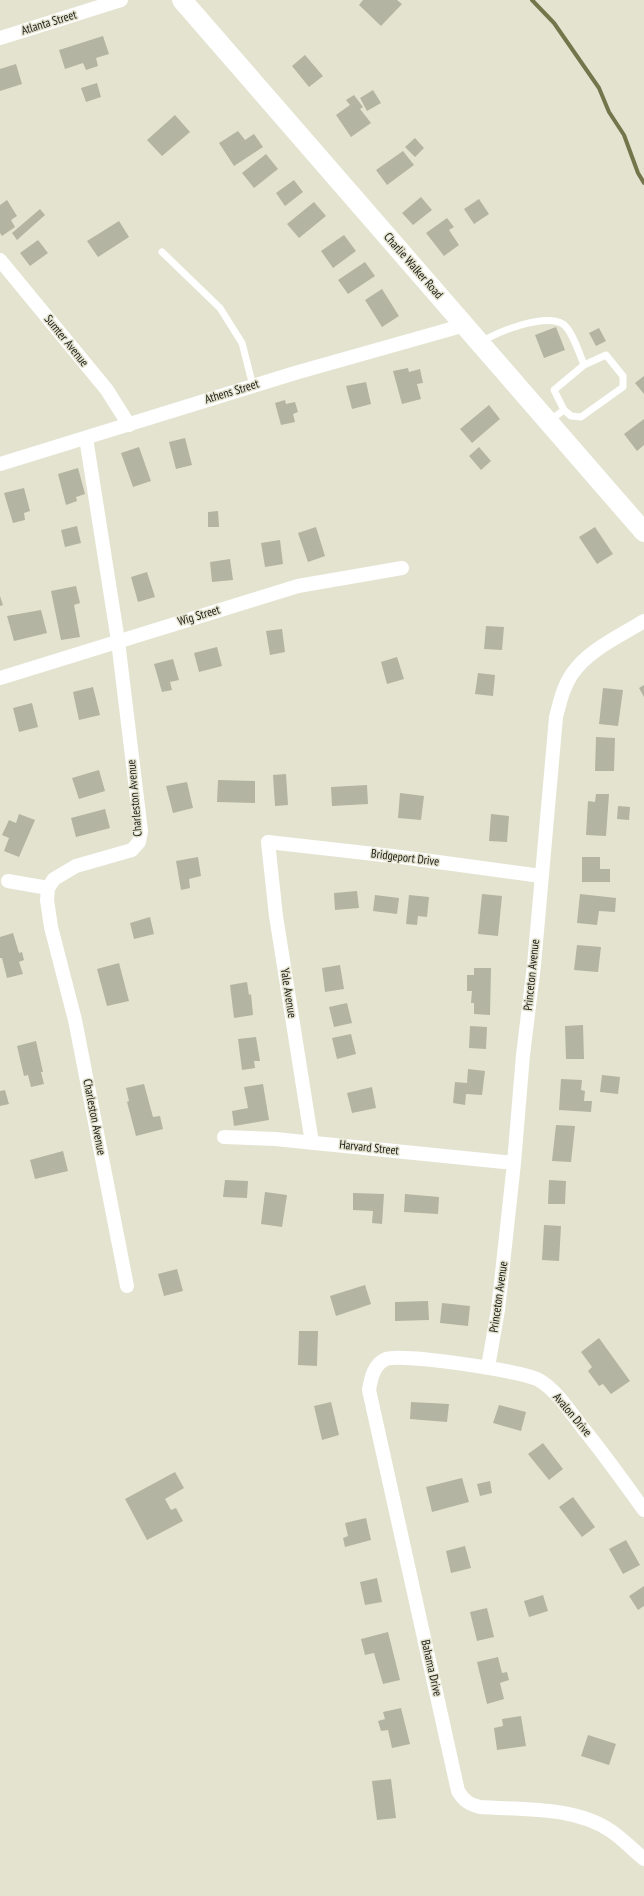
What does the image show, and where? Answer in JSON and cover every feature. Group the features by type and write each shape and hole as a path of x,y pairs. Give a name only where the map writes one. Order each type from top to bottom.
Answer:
{"street":[{"name":"Atlanta Street","path":"0,38 121,0"},
{"name":"Charlie Walker Road","path":"182,0 480,343 556,415 644,532"},
{"name":"Sumter Avenue","path":"0,260 107,390 129,424"},
{"name":"Athens Street","path":"0,464 253,386 465,325"},
{"name":"Charleston Avenue","path":"86,438 118,641 140,831 139,842 132,850 76,866 54,879 48,888 47,900 51,927 75,1020 127,1286"},
{"name":"Wig Street","path":"0,678 298,586 402,568"},
{"name":"Princeton Avenue","path":"488,1367 498,1310 514,1163 523,1055 534,965 556,717 565,687 578,665 598,650 644,621"},
{"name":"Bridgeport Drive","path":"268,842 401,857 541,876"},
{"name":"Yale Avenue","path":"268,842 276,916 312,1143"},
{"path":"8,881 48,888"},
{"name":"Harvard Street","path":"224,1137 312,1143 514,1163"},
{"name":"Avalon Drive","path":"398,1358 488,1367 514,1372 538,1380 560,1398 644,1510"},
{"name":"Bahama Drive","path":"398,1358 386,1359 376,1367 371,1377 369,1390 458,1791 463,1799 471,1805 561,1814 574,1816 601,1825 612,1831 644,1859"}],"lane":[{"path":"162,252 220,308 242,343 253,386"},
{"path":"480,343 505,330 519,325 546,321 556,322 563,324 570,332 584,365"},
{"path":"606,355 623,376 623,387 581,417 556,415 554,390 584,365 606,355"}],"building":[{"path":"363,0 397,0 402,4 381,26 359,5"},
{"path":"103,36 109,54 96,58 98,66 86,70 83,63 65,69 59,50"},
{"path":"305,55 323,76 309,87 292,66"},
{"path":"16,64 22,84 0,91 0,69"},
{"path":"97,83 101,97 86,102 81,88"},
{"path":"373,90 381,103 367,111 360,98"},
{"path":"354,95 363,107 360,109 371,123 351,137 336,115 350,105 346,100"},
{"path":"175,115 190,132 162,156 147,140"},
{"path":"238,131 245,140 254,134 263,147 234,166 219,143"},
{"path":"415,138 424,148 415,157 405,147"},
{"path":"403,151 414,165 387,185 376,170"},
{"path":"266,154 278,169 254,188 242,173"},
{"path":"294,180 303,192 285,206 276,193"},
{"path":"421,197 432,210 413,225 402,213"},
{"path":"479,199 489,214 474,224 464,209"},
{"path":"7,200 17,216 11,220 15,227 2,236 0,233 0,205"},
{"path":"314,202 326,216 299,238 287,224"},
{"path":"40,209 45,215 17,240 12,233"},
{"path":"447,218 454,227 449,230 459,245 444,256 426,233"},
{"path":"119,221 129,237 98,257 87,241"},
{"path":"344,235 356,251 333,268 321,251"},
{"path":"38,240 48,253 30,266 20,253"},
{"path":"365,262 375,276 348,294 338,280"},
{"path":"382,289 399,316 382,327 365,300"},
{"path":"556,327 565,350 544,358 535,335"},
{"path":"599,328 606,341 596,346 589,333"},
{"path":"408,368 409,372 420,369 423,383 417,384 421,399 402,404 393,371"},
{"path":"644,376 644,394 635,383"},
{"path":"366,382 371,404 352,409 346,386"},
{"path":"285,400 286,404 295,402 298,412 293,414 295,422 281,425 275,403"},
{"path":"489,405 500,419 472,443 460,429"},
{"path":"644,419 644,445 637,451 624,434"},
{"path":"185,438 192,465 176,469 169,442"},
{"path":"139,447 151,481 133,487 121,453"},
{"path":"479,447 491,461 481,470 469,456"},
{"path":"78,468 85,494 76,497 77,501 66,505 58,474"},
{"path":"24,488 30,511 24,513 25,520 13,523 4,493"},
{"path":"218,511 219,527 208,527 208,512"},
{"path":"77,526 81,543 65,547 61,530"},
{"path":"316,527 325,556 308,562 298,533"},
{"path":"595,527 613,554 597,564 579,537"},
{"path":"280,540 283,564 265,567 261,543"},
{"path":"230,559 233,580 212,582 210,562"},
{"path":"147,572 155,597 138,602 131,577"},
{"path":"76,586 80,603 74,605 80,637 61,640 51,591"},
{"path":"0,596 3,605 0,606"},
{"path":"41,610 47,633 14,641 7,616"},
{"path":"486,626 504,627 502,650 484,649"},
{"path":"282,629 285,652 270,655 266,631"},
{"path":"217,647 222,666 199,672 194,653"},
{"path":"397,657 404,679 387,684 381,662"},
{"path":"173,659 179,680 170,682 172,690 162,692 154,664"},
{"path":"478,673 495,675 493,696 475,694"},
{"path":"644,685 644,697 639,688"},
{"path":"93,687 100,715 79,720 73,692"},
{"path":"603,688 623,690 618,726 599,724"},
{"path":"32,703 38,727 19,732 13,708"},
{"path":"596,737 615,738 614,771 595,771"},
{"path":"99,770 105,791 79,799 72,778"},
{"path":"286,774 288,805 275,806 273,775"},
{"path":"218,780 255,781 255,803 217,802"},
{"path":"187,782 193,808 173,813 166,786"},
{"path":"367,785 368,804 332,806 331,787"},
{"path":"400,793 424,796 421,820 398,818"},
{"path":"596,794 609,794 606,836 586,835 588,801 595,802"},
{"path":"618,806 630,807 629,820 617,819"},
{"path":"105,809 110,828 76,837 71,818"},
{"path":"19,814 35,820 19,857 4,851 9,838 2,835 9,820 16,823"},
{"path":"491,814 509,816 507,842 489,841"},
{"path":"198,857 201,876 189,879 190,888 181,890 176,861"},
{"path":"582,857 600,857 600,869 610,869 610,882 582,882"},
{"path":"357,891 359,908 335,910 334,893"},
{"path":"482,894 502,896 498,936 478,934"},
{"path":"580,894 616,898 615,912 599,911 597,925 577,923"},
{"path":"375,895 399,898 397,914 373,911"},
{"path":"409,895 429,897 427,917 418,916 417,925 406,924"},
{"path":"150,917 154,934 134,939 130,923"},
{"path":"13,933 19,953 22,952 24,960 19,962 23,974 7,978 2,958 0,958 0,937"},
{"path":"577,945 601,947 598,972 574,970"},
{"path":"119,963 129,1001 107,1006 97,969"},
{"path":"340,965 344,989 325,992 322,968"},
{"path":"474,968 491,968 490,1015 474,1014 474,1003 471,1003 472,991 467,991 467,975 474,975"},
{"path":"247,982 249,995 251,994 253,1015 234,1018 230,985"},
{"path":"347,1003 352,1023 334,1027 329,1007"},
{"path":"583,1025 584,1059 566,1059 565,1026"},
{"path":"470,1026 487,1027 486,1049 469,1048"},
{"path":"351,1034 356,1054 337,1059 332,1038"},
{"path":"256,1037 260,1061 254,1061 255,1068 242,1070 238,1039"},
{"path":"36,1041 43,1072 41,1072 44,1084 31,1087 28,1075 24,1076 17,1046"},
{"path":"468,1069 485,1071 482,1095 466,1094 465,1105 453,1103 455,1082 467,1083"},
{"path":"602,1075 620,1077 618,1094 600,1092"},
{"path":"561,1079 582,1080 581,1090 585,1091 584,1101 592,1101 591,1112 559,1110"},
{"path":"144,1084 153,1117 160,1116 163,1129 136,1136 127,1102 129,1101 126,1088"},
{"path":"263,1084 269,1120 234,1126 232,1111 248,1108 244,1087"},
{"path":"372,1087 376,1108 352,1113 347,1093"},
{"path":"5,1090 9,1104 0,1106 0,1091"},
{"path":"556,1125 575,1126 571,1162 552,1161"},
{"path":"63,1151 68,1171 35,1179 30,1160"},
{"path":"225,1180 248,1181 247,1198 223,1197"},
{"path":"549,1180 566,1181 565,1204 548,1204"},
{"path":"265,1192 287,1195 282,1227 261,1224"},
{"path":"353,1193 384,1194 382,1224 372,1223 373,1211 353,1210"},
{"path":"405,1194 439,1197 438,1214 404,1212"},
{"path":"544,1225 561,1226 559,1261 542,1260"},
{"path":"177,1269 183,1291 164,1296 158,1274"},
{"path":"365,1285 371,1304 336,1316 330,1296"},
{"path":"428,1301 429,1320 395,1321 395,1302"},
{"path":"442,1303 470,1306 468,1326 440,1323"},
{"path":"299,1331 318,1331 317,1366 298,1365"},
{"path":"599,1338 630,1381 611,1394 603,1384 599,1386 588,1371 592,1367 581,1352"},
{"path":"331,1402 339,1435 322,1440 314,1406"},
{"path":"411,1402 449,1404 447,1422 410,1419"},
{"path":"499,1405 526,1412 521,1431 493,1423"},
{"path":"543,1443 563,1469 549,1480 528,1454"},
{"path":"175,1472 184,1488 165,1499 171,1510 176,1508 183,1521 147,1540 125,1499"},
{"path":"462,1478 469,1502 432,1512 426,1487"},
{"path":"490,1481 492,1493 480,1496 477,1484"},
{"path":"573,1497 595,1527 582,1537 559,1507"},
{"path":"366,1518 371,1540 345,1547 343,1538 348,1536 345,1523"},
{"path":"626,1540 640,1565 623,1574 609,1549"},
{"path":"465,1546 471,1568 451,1573 446,1551"},
{"path":"377,1578 382,1602 365,1605 360,1582"},
{"path":"644,1586 644,1606 638,1610 629,1596"},
{"path":"543,1595 548,1611 529,1617 524,1601"},
{"path":"487,1608 494,1637 477,1641 470,1612"},
{"path":"388,1632 400,1680 383,1684 374,1653 365,1655 361,1639"},
{"path":"498,1657 502,1673 507,1672 509,1680 500,1683 504,1699 487,1704 477,1662"},
{"path":"401,1708 410,1744 392,1748 388,1730 381,1731 378,1721 385,1719 383,1712"},
{"path":"521,1716 526,1746 497,1750 494,1728 503,1726 502,1719"},
{"path":"588,1735 616,1744 609,1765 581,1756"},
{"path":"391,1779 396,1818 377,1820 372,1781"}],"waterway":[{"path":"532,0 554,23 599,88 609,112 624,135 638,173 644,183"}]}
